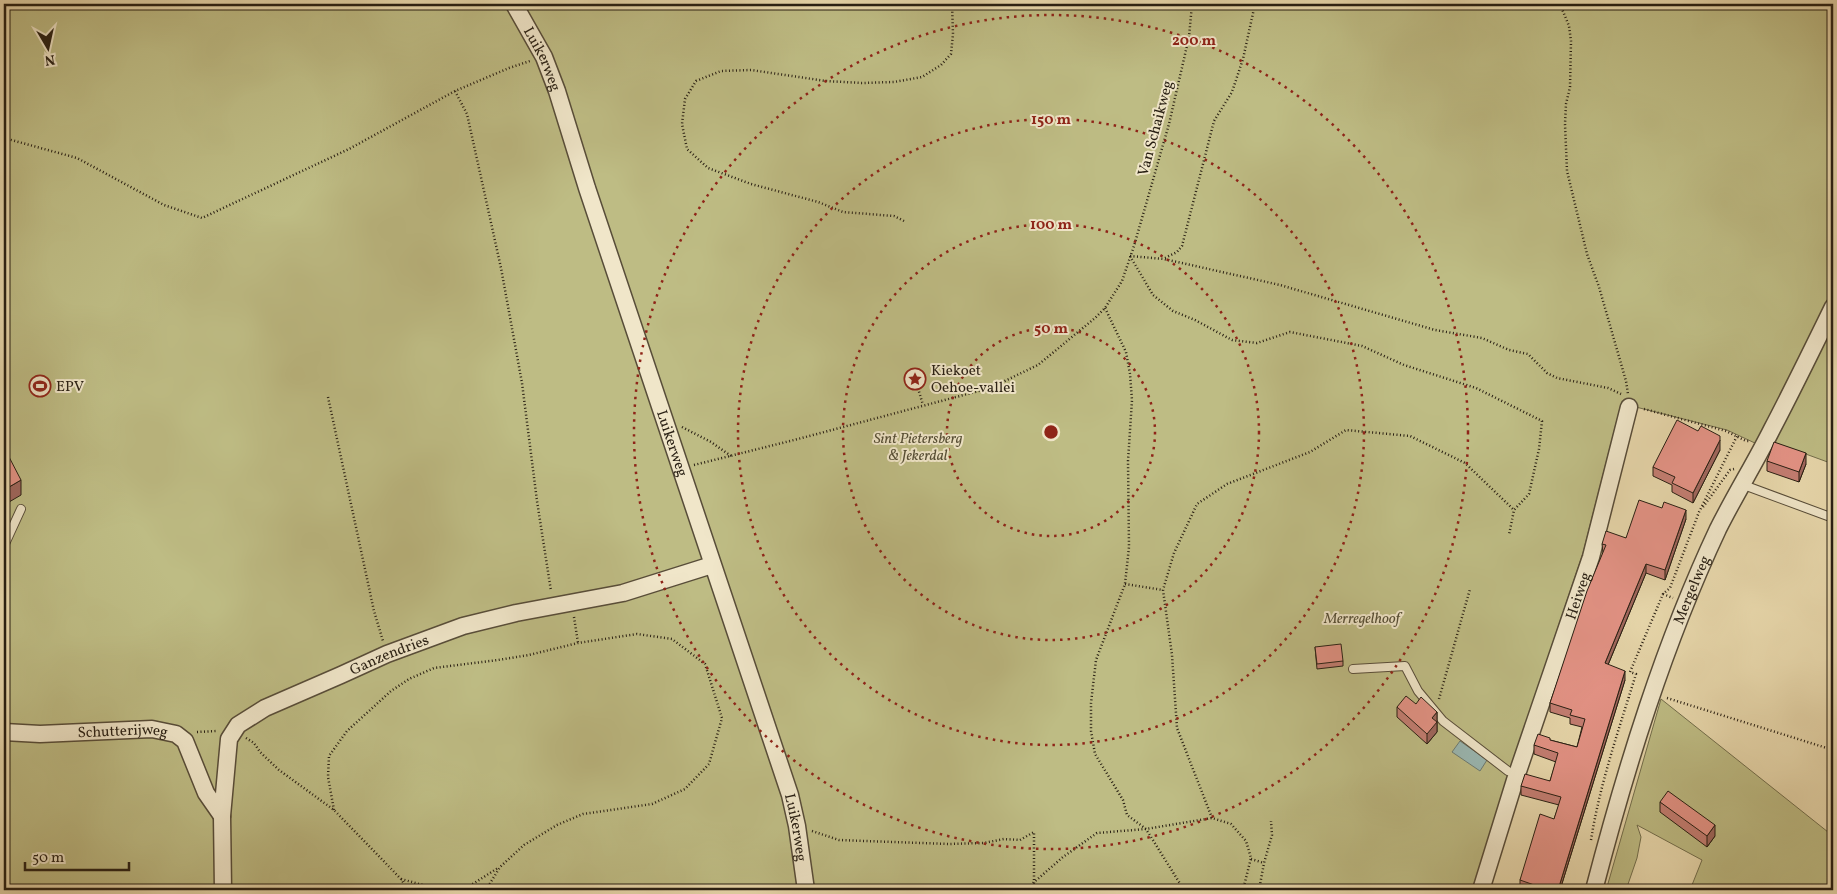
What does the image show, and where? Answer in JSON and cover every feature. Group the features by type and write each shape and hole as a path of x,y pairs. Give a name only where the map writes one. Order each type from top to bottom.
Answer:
{"street":[{"name":"Luikerweg","path":"514,4 544,57 557,91 680,469 790,795 797,826 806,890"},
{"name":"Mergelweg","path":"1594,890 1651,694 1714,539 1741,484 1772,430 1833,307"},
{"name":"Heiweg","path":"1481,890 1512,776 1591,557 1630,403"},
{"name":"Ganzendries","path":"235,730 238,725 265,708 388,654 463,626 631,591 712,564"},
{"name":"Schutterijweg","path":"4,732 40,734 152,729 176,734 185,742 206,793 222,816"},
{"path":"223,890 222,816 229,739 235,730"}],"lane":[{"path":"1741,484 1833,518"},
{"path":"4,546 21,509"},
{"path":"1353,669 1404,666 1418,691 1435,713 1512,776"}],"path":[{"path":"904,221 894,216 843,212 818,202 751,184 708,168 687,149 682,124 685,99 696,81 722,71 751,70 826,81 862,83 894,82 922,77 941,65 951,54 953,34 952,4"},
{"name":"Van Schaikweg","path":"680,469 990,388 1038,364 1063,346 1105,308 1122,281 1169,124 1189,37 1192,4"},
{"path":"1164,259 1177,252 1182,246 1214,121 1232,92 1243,59 1255,4"},
{"path":"1560,4 1569,26 1572,41 1570,87 1566,104 1565,124 1567,171 1587,254 1599,287 1626,381 1630,403"},
{"path":"4,138 77,158 164,206 202,218 349,149 455,91 510,68 544,57"},
{"path":"455,91 467,114 501,268 522,383 553,606"},
{"path":"1130,256 1164,259 1280,286 1435,330 1482,338 1509,350 1528,354 1552,376 1608,388 1630,403 1726,431 1746,441 1753,440"},
{"path":"1130,256 1153,295 1173,310 1232,340 1257,343 1290,332 1362,346 1404,365 1476,388 1542,421 1539,449 1529,494 1514,510 1509,534"},
{"path":"1105,308 1126,352 1132,400 1128,461 1129,547 1124,584 1096,660 1091,703 1091,732 1095,754 1123,800 1127,814 1146,829 1184,890"},
{"path":"917,385 923,405"},
{"path":"328,397 374,611 388,654"},
{"path":"665,419 711,442 732,456"},
{"path":"1212,818 1177,728 1172,656 1163,590 1174,553 1196,504 1227,484 1310,452 1346,430 1410,436 1465,464 1514,510"},
{"path":"1699,512 1730,470 1752,465"},
{"path":"1124,584 1163,590"},
{"path":"1435,713 1470,589"},
{"path":"572,603 578,642"},
{"path":"334,810 328,777 329,756 347,731 391,691 409,678 434,668 506,659 578,642 637,634 672,640 705,664 722,718 709,764 685,789 652,804 583,814 557,824 524,845 500,868 468,887 434,888 401,879"},
{"path":"1651,694 1833,750"},
{"path":"176,734 240,731 242,736 254,743 260,752 279,770 334,810 401,879 408,890"},
{"path":"1025,890 1063,857 1097,832 1146,829 1212,818 1231,824 1246,842 1251,858 1244,890"},
{"path":"1258,890 1272,835 1271,821"},
{"path":"797,826 840,840 948,844 984,843 1004,839 1020,840 1034,832 1034,883 1030,890"},
{"path":"1251,858 1264,863"},
{"path":"486,890 500,868"}],"green space":[{"name":"Sint Pietersberg & Jekerdal","path":"4,4 1833,4 1833,290 1757,444 1727,430 1621,404 1583,553 1539,684 1478,890 4,890"},
{"path":"1833,325 1833,464 1773,442 1807,379"},
{"path":"1661,699 1833,836 1833,890 1690,890 1702,860 1637,825 1641,837 1637,858 1626,890 1607,887"}],"water":[{"path":"1460,741 1487,760 1480,771 1452,752"}],"building":[{"path":"1677,420 1698,431 1701,426 1720,436 1720,440 1693,493 1672,483 1675,477 1653,467"},
{"path":"1774,442 1806,453 1799,472 1767,461"},
{"path":"8,455 21,480 4,490 4,457"},
{"path":"1639,500 1662,508 1664,502 1686,510 1665,570 1646,564 1605,663 1625,671 1558,890 1536,890 1537,886 1520,880 1540,814 1554,819 1561,797 1521,786 1525,774 1550,781 1558,753 1534,745 1538,734 1550,738 1550,740 1577,747 1585,719 1570,715 1572,710 1550,703 1587,591 1606,545 1602,544 1606,531 1626,538"},
{"path":"1341,644 1343,661 1317,664 1315,647"},
{"path":"1406,696 1416,704 1421,697 1437,712 1432,718 1437,722 1427,734 1397,707"},
{"path":"1668,791 1715,825 1707,836 1660,802"}],"place":[{"name":"Kiekoet Oehoe-vallei","path":"915,379"},
{"name":"EPV","path":"40,386"}],"park label":[{"name":"Merregelhoof","path":"1362,618"}]}
